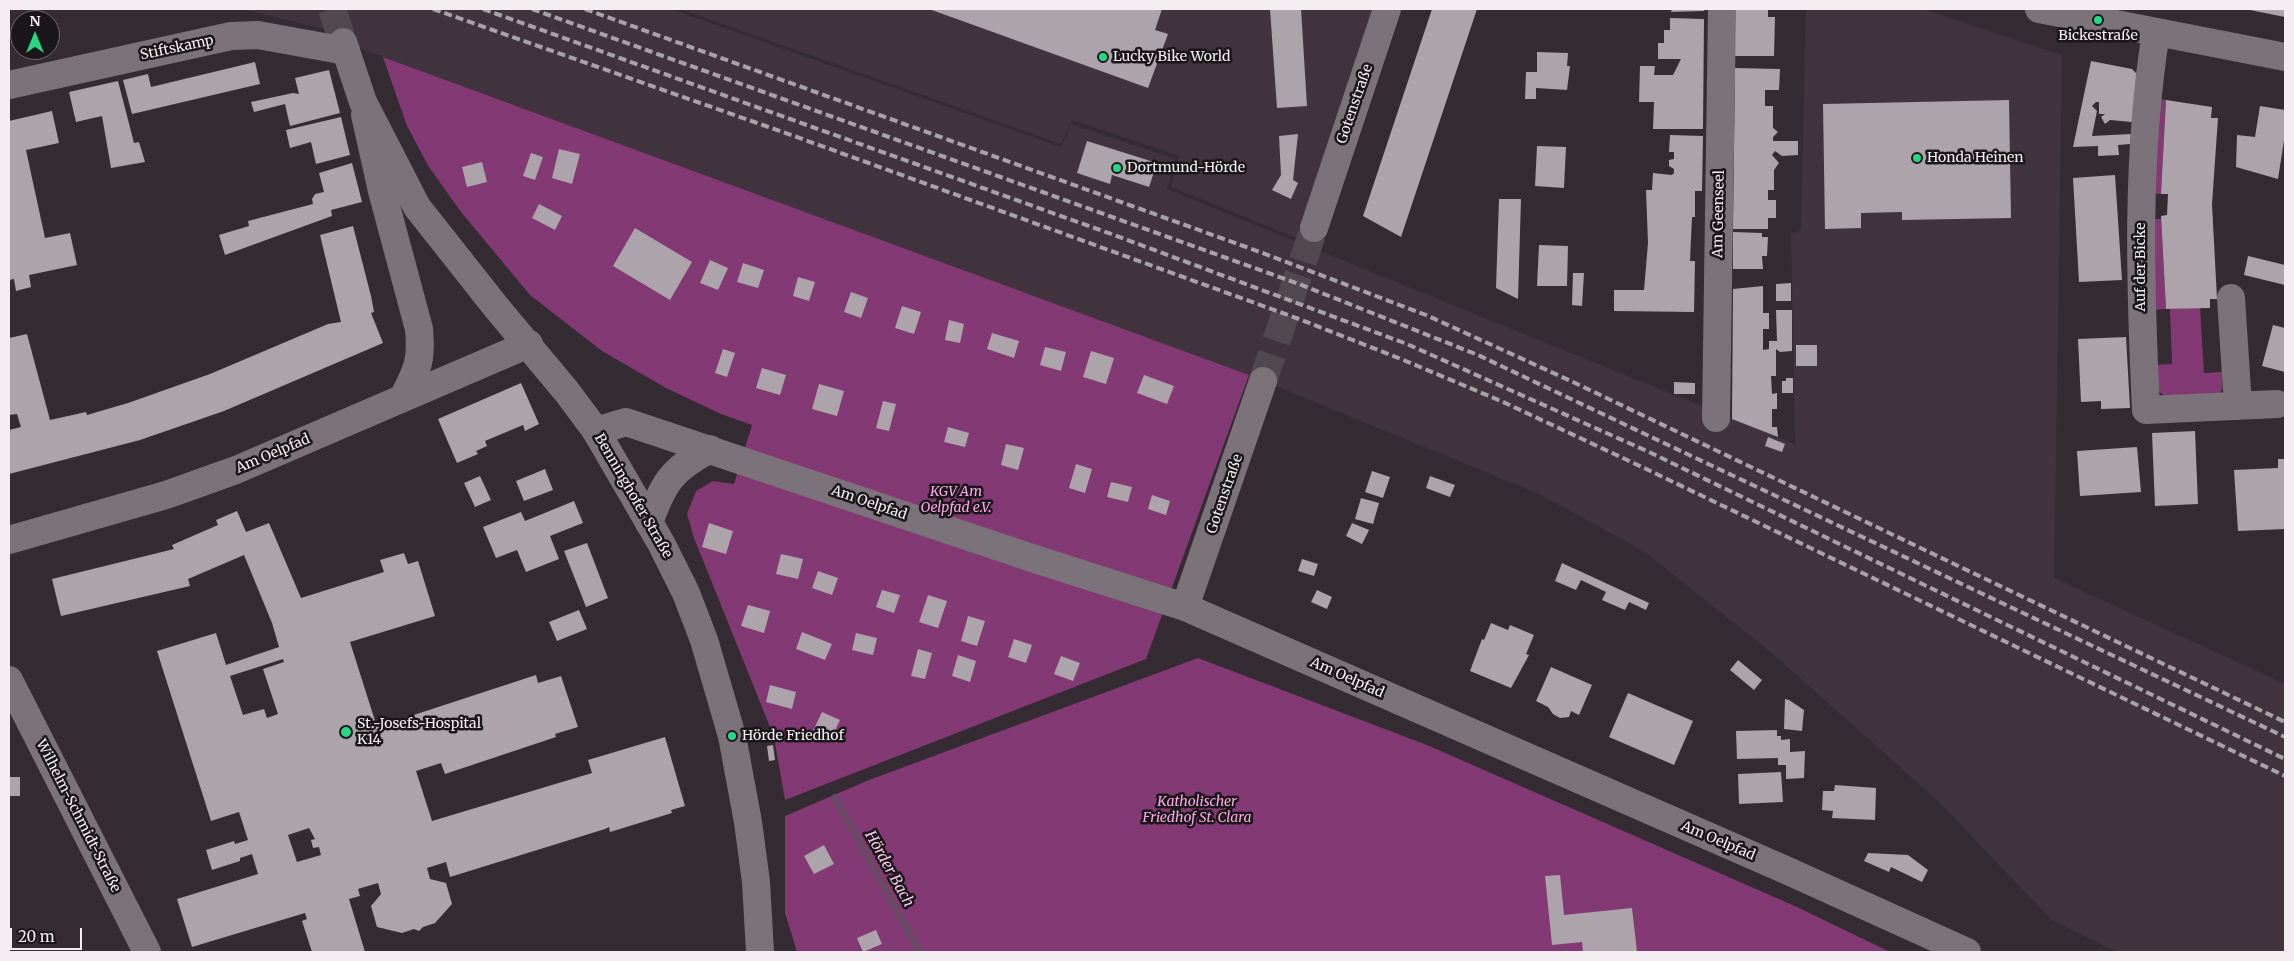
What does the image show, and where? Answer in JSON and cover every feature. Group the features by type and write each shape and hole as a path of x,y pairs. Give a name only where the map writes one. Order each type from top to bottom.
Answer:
{"street":[{"name":"Gotenstraße","path":"1314,228 1387,9"},
{"name":"Am Geenseel","path":"1716,418 1722,9"},
{"path":"2039,9 2285,57"},
{"name":"Auf der Bicke","path":"2156,32 2141,160 2140,302 2146,410 2278,404"},
{"name":"Stiftskamp","path":"9,85 232,36 258,35 344,47"},
{"name":"Benninghofer Straße","path":"344,47 363,102 382,191 419,328 421,350 418,370 404,396"},
{"name":"Benninghofer Straße","path":"363,102 416,207 496,307 568,392 596,431 649,523 686,593 706,649 732,736 748,822 756,882 760,952"},
{"path":"2231,298 2238,406"},
{"name":"Am Oelpfad","path":"9,540 166,495 236,470 404,396 529,344"},
{"name":"Gotenstraße","path":"1185,607 1263,381"},
{"name":"Am Oelpfad","path":"596,431 626,422 1035,560 1185,607 1788,871 1967,952"},
{"path":"649,523 656,502 674,472 710,449"},
{"name":"Wilhelm-Schmidt-Straße","path":"9,680 147,952"}],"shaded area":[{"path":"242,9 671,9 1061,147 1071,124 1176,159 1167,189 1795,444 1791,233 1801,231 1806,9 1923,9 2062,55 2054,578 2285,684 2285,952 2117,952 2052,920 1937,800 1773,654 1645,552 1539,494 1249,375 343,42 325,29"},
{"path":"680,9 1384,9 1306,242 1171,187 1179,156 1072,120 1061,144"}],"green space":[{"name":"KGV Am Oelpfad e.V.","path":"383,57 1249,375 1146,659 785,800 774,737 694,538 687,514 696,491 713,481 734,484 752,425 721,414 666,388 602,351 530,295 461,212 429,167 407,126"},
{"path":"2155,98 2166,100 2161,194 2149,193"},
{"path":"2149,219 2161,219 2166,309 2152,310"},
{"path":"2200,308 2204,373 2222,372 2222,389 2218,396 2166,397 2157,390 2151,365 2172,364 2170,309"},
{"name":"Katholischer Friedhof St. Clara","path":"1198,658 1427,745 1797,907 1890,952 797,952 785,913 785,816 869,780"}],"building":[{"name":"Lucky Bike World","path":"929,9 1162,9 1155,30 1168,34 1148,88"},
{"path":"1270,9 1301,9 1307,106 1277,108"},
{"path":"1432,9 1477,9 1401,237 1363,216"},
{"path":"1672,9 1705,9 1704,11 1671,12"},
{"path":"1735,9 1768,9 1768,17 1775,17 1774,56 1735,56"},
{"path":"2285,9 2285,17 2250,10"},
{"path":"1670,18 1704,19 1703,129 1653,129 1654,102 1639,102 1640,66 1655,66 1654,75 1673,75 1681,59 1658,59 1658,43 1664,43 1664,30 1670,30"},
{"path":"1537,52 1568,53 1567,66 1570,66 1567,90 1536,88 1536,99 1525,99 1526,72 1537,72"},
{"path":"2091,61 2132,69 2137,74 2132,122 2110,120 2105,124 2101,117 2105,114 2099,114 2099,102 2092,106 2097,111 2092,136 2131,134 2130,144 2118,145 2119,155 2098,156 2098,146 2073,147"},
{"path":"255,62 260,84 132,114 123,80 148,74 151,87"},
{"path":"1735,68 1780,69 1779,90 1765,90 1765,106 1773,106 1773,128 1778,132 1773,137 1773,141 1798,141 1798,155 1782,156 1775,151 1772,155 1779,163 1774,170 1774,190 1768,190 1768,200 1776,200 1776,218 1768,218 1768,229 1733,229"},
{"path":"329,70 340,113 290,126 285,104 254,112 251,102 293,93 299,94 295,78"},
{"path":"118,81 134,143 139,142 145,162 111,168 102,116 76,122 69,92"},
{"name":"Honda Heinen","path":"2009,100 2011,218 1902,220 1902,212 1861,213 1861,228 1825,229 1823,104"},
{"path":"2166,100 2212,107 2211,118 2218,118 2212,204 2217,299 2210,299 2210,308 2166,309 2161,216 2167,215 2168,194 2161,194"},
{"path":"2260,106 2285,110 2285,134 2278,179 2236,167 2237,135 2255,137"},
{"path":"52,111 59,143 26,150 45,238 70,233 77,265 29,275 31,287 16,291 14,279 9,280 9,121"},
{"path":"341,117 350,155 316,164 311,142 290,148 286,130"},
{"path":"1298,134 1293,180 1298,183 1291,199 1272,190 1281,175 1279,136"},
{"path":"1670,135 1703,136 1702,191 1695,191 1695,217 1692,217 1690,261 1695,261 1694,312 1614,311 1614,290 1644,290 1648,243 1646,190 1652,190 1653,173 1672,175 1674,173 1674,169 1669,166 1669,160 1674,159 1674,152 1669,152"},
{"name":"Dortmund-Hörde","path":"1087,141 1157,163 1149,187 1112,175 1110,184 1077,173"},
{"path":"1537,146 1566,147 1564,188 1535,186"},
{"path":"559,149 580,154 572,184 552,178"},
{"path":"531,153 543,157 535,180 523,176"},
{"path":"482,162 487,182 467,187 462,167"},
{"path":"352,163 362,202 331,210 332,216 225,255 219,235 249,226 248,221 313,204 312,199 315,194 324,192 319,173"},
{"path":"2115,175 2122,280 2079,282 2073,178"},
{"path":"1499,199 1521,199 1518,299 1496,288"},
{"path":"539,204 562,216 555,230 532,218"},
{"path":"353,226 371,296 374,312 371,313 383,343 224,411 140,440 9,474 9,430 21,427 17,414 9,415 9,338 27,334 50,420 86,412 87,415 128,403 210,374 328,324 341,322 320,235"},
{"path":"635,228 692,262 670,300 613,266"},
{"path":"1733,232 1762,233 1762,237 1768,237 1767,256 1762,256 1763,269 1733,269"},
{"path":"1539,245 1568,246 1567,286 1537,286"},
{"path":"2248,256 2285,265 2285,285 2244,275"},
{"path":"710,260 728,268 718,290 700,283"},
{"path":"743,263 764,270 758,288 737,282"},
{"path":"1573,273 1584,273 1582,306 1572,305"},
{"path":"798,277 815,282 809,301 793,296"},
{"path":"1791,283 1791,301 1776,301 1776,284"},
{"path":"1763,286 1763,313 1769,313 1769,329 1763,329 1763,350 1769,349 1769,341 1777,341 1776,310 1792,310 1792,351 1780,352 1776,349 1776,376 1771,376 1772,394 1777,393 1777,409 1772,409 1772,427 1777,427 1778,437 1732,419 1733,289"},
{"path":"851,292 868,298 861,318 844,312"},
{"path":"902,306 921,312 914,334 895,328"},
{"path":"949,320 964,324 960,343 945,340"},
{"path":"2273,325 2285,328 2285,372 2262,366"},
{"path":"992,333 1019,341 1014,358 987,349"},
{"path":"2126,337 2130,408 2101,409 2101,401 2081,402 2078,339"},
{"path":"1796,345 1817,345 1817,366 1796,366"},
{"path":"1045,347 1066,352 1061,371 1040,365"},
{"path":"723,349 735,353 727,377 715,373"},
{"path":"1091,351 1114,358 1106,384 1083,377"},
{"path":"762,368 786,375 780,395 756,388"},
{"path":"1144,375 1174,386 1167,404 1137,393"},
{"path":"1786,378 1793,378 1793,393 1782,393 1782,381 1786,381"},
{"path":"1674,382 1695,383 1695,394 1674,394"},
{"path":"521,383 539,424 525,431 523,425 485,441 487,446 476,451 478,454 457,463 438,419"},
{"path":"819,384 844,391 837,416 812,409"},
{"path":"883,401 896,404 889,431 876,428"},
{"path":"948,427 969,433 965,447 944,442"},
{"path":"2195,431 2198,504 2155,506 2152,433"},
{"path":"1768,437 1785,444 1782,452 1765,446"},
{"path":"1006,444 1024,448 1018,470 1001,465"},
{"path":"2137,447 2141,492 2080,496 2077,451"},
{"path":"2278,459 2285,459 2285,529 2238,531 2234,470 2278,468"},
{"path":"1076,464 1092,469 1085,493 1069,488"},
{"path":"545,469 553,490 524,501 516,481"},
{"path":"1372,471 1390,477 1383,498 1365,492"},
{"path":"480,476 491,500 475,507 464,483"},
{"path":"1430,476 1455,485 1450,497 1426,488"},
{"path":"1111,482 1132,487 1128,502 1107,497"},
{"path":"1152,495 1170,501 1166,515 1148,509"},
{"path":"1361,498 1379,503 1373,524 1355,519"},
{"path":"574,501 583,523 550,536 559,559 526,572 517,550 496,558 483,527 521,512 525,521"},
{"name":"St.-Josefs-Hospital K14","path":"237,511 246,532 269,523 301,598 384,572 380,560 404,553 408,564 418,561 435,616 350,642 377,727 536,675 538,683 561,676 578,727 555,734 556,737 445,774 441,763 416,771 432,821 592,773 588,760 665,737 685,806 671,810 672,813 610,832 609,827 450,877 446,862 427,868 430,879 446,883 452,904 435,923 423,927 419,931 414,929 402,933 377,927 371,906 381,894 378,883 358,889 360,896 349,899 365,952 312,952 302,921 307,919 305,913 192,947 177,899 258,874 252,854 240,858 240,861 212,870 206,850 234,841 235,844 248,840 239,812 211,821 157,651 216,633 226,665 279,647 272,623 244,555 188,579 190,586 61,616 52,579 174,549 172,545 218,525 216,520","holes":["283,659 284,662 263,669 278,714 267,718 264,709 243,715 230,676","309,828 315,839 311,840 313,848 319,847 321,855 297,862 288,835"]},
{"path":"709,523 733,531 726,554 702,547"},
{"path":"1352,523 1369,530 1362,544 1346,536"},
{"path":"587,543 608,598 586,607 564,551"},
{"path":"781,554 803,559 798,579 776,574"},
{"path":"1302,559 1318,564 1314,576 1298,571"},
{"path":"1562,563 1649,603 1646,610 1629,602 1625,610 1602,600 1606,592 1581,580 1576,590 1555,581"},
{"path":"818,571 838,578 832,595 812,588"},
{"path":"882,590 900,595 894,613 876,607"},
{"path":"1317,590 1332,597 1327,609 1311,602"},
{"path":"928,595 947,601 938,628 919,622"},
{"path":"748,605 770,611 764,633 741,626"},
{"path":"579,610 587,629 557,641 549,622"},
{"path":"968,616 985,621 977,646 961,641"},
{"path":"1491,623 1508,630 1510,625 1534,635 1526,654 1529,655 1511,688 1470,671 1482,639 1484,640"},
{"path":"802,632 832,644 825,660 796,649"},
{"path":"856,633 877,638 873,655 852,650"},
{"path":"1014,639 1032,645 1026,663 1008,657"},
{"path":"918,649 932,653 925,679 911,676"},
{"path":"958,655 976,661 970,682 952,676"},
{"path":"1061,656 1080,663 1073,681 1054,674"},
{"path":"1738,660 1762,680 1754,690 1730,670"},
{"path":"1551,667 1592,685 1579,715 1571,711 1569,717 1560,718 1553,714 1548,707 1536,701"},
{"path":"770,685 796,692 792,709 766,702"},
{"path":"1628,693 1693,721 1674,765 1609,737"},
{"path":"1785,699 1804,710 1802,731 1784,729"},
{"path":"822,712 840,720 831,739 813,731"},
{"path":"1777,730 1777,736 1781,736 1781,740 1790,739 1790,752 1805,751 1804,778 1786,779 1786,765 1778,765 1778,758 1737,759 1736,731"},
{"path":"773,745 775,760 769,761 767,746"},
{"path":"1781,772 1783,802 1739,804 1738,774"},
{"path":"9,777 20,777 20,796 9,796"},
{"path":"1835,785 1876,788 1875,820 1832,818 1833,811 1822,810 1823,791 1834,791"},
{"path":"824,845 834,864 814,874 804,856"},
{"path":"1868,853 1908,855 1928,870 1922,882 1891,867 1889,872 1864,861"},
{"path":"1560,875 1564,915 1632,908 1637,952 1583,952 1582,942 1552,945 1545,876"},
{"path":"876,930 882,944 863,952 857,938"}],"waterway":[{"name":"Hörder Bach","path":"835,798 920,952"}],"tunnel":[{"path":"332,9 343,42"},
{"path":"1263,381 1314,228"}],"railway":[{"path":"433,9 794,136 1299,319 1401,359 1501,401 1642,467 2285,776"},
{"path":"483,9 1114,235 1407,344 1649,452 2285,759"},
{"path":"532,9 1299,284 1478,355 2285,737"},
{"path":"585,9 1260,252 1426,315 1573,382 2285,722"}],"place":[{"name":"Bickestraße","path":"2098,20"},
{"name":"Lucky Bike World","path":"1103,57"},
{"name":"Honda Heinen","path":"1917,158"},
{"name":"Dortmund-Hörde","path":"1117,168"},
{"name":"St.-Josefs-Hospital K14","path":"346,732"},
{"name":"Hörde Friedhof","path":"732,736"}]}
